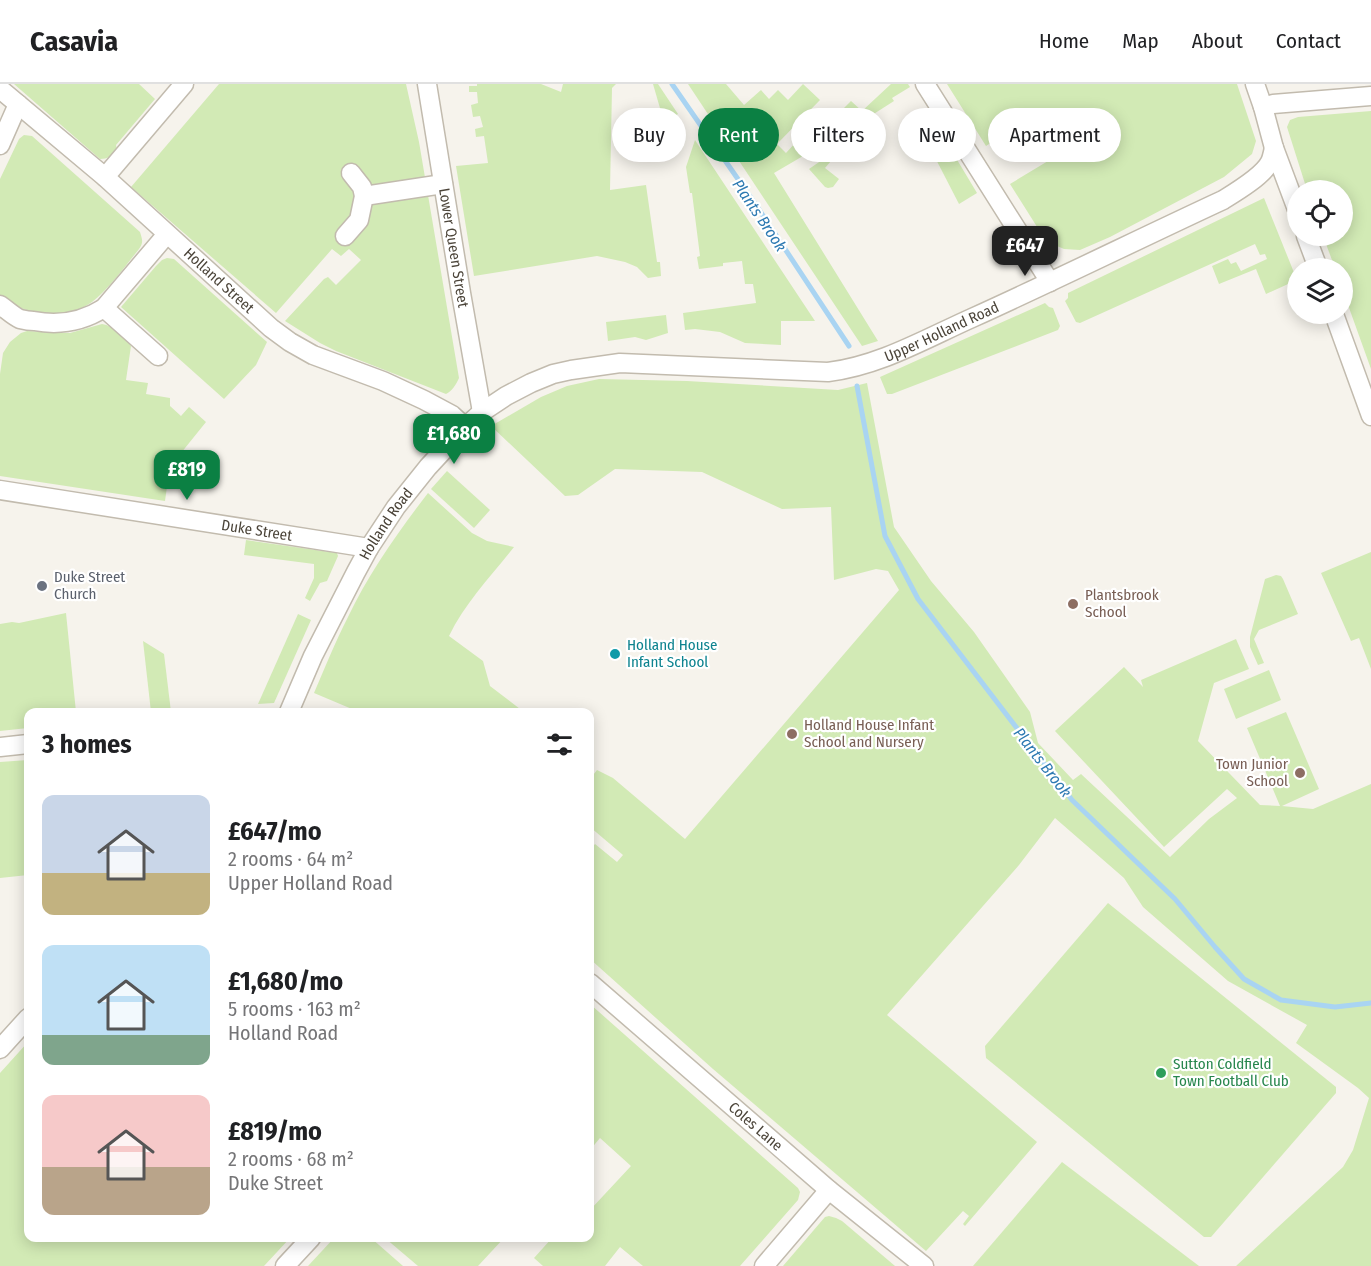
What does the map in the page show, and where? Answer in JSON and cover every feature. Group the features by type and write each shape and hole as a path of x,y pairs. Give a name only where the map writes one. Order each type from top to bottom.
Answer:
{"street":[{"name":"Lower Queen Street","path":"427,84 482,412"},
{"path":"925,84 1050,282"},
{"path":"1255,84 1287,183"},
{"path":"105,177 175,87"},
{"name":"Holland Street","path":"0,88 105,177 271,328 290,342 313,355 383,381 424,400 452,415 465,427"},
{"path":"1263,107 1273,104 1371,96"},
{"path":"0,145 18,104"},
{"name":"Upper Holland Road","path":"571,370 620,363 828,372 868,364 1050,282 1223,200 1244,187 1264,170 1271,162 1274,148"},
{"path":"345,236 358,220 364,196 362,187 351,173"},
{"path":"364,196 443,184"},
{"path":"0,305 20,319 42,322 60,323 91,316 104,308 167,234"},
{"path":"104,308 158,356"},
{"path":"1338,324 1371,416"},
{"name":"Holland Road","path":"291,708 312,656 369,548 396,507 428,467 482,412 531,383 571,370"},
{"name":"Duke Street","path":"0,490 369,548"},
{"path":"0,747 24,744"},
{"name":"Coles Lane","path":"594,986 829,1190 924,1266"},
{"path":"0,1048 24,1022"},
{"path":"764,1266 829,1190"},
{"path":"285,1266 306,1242"}],"green space":[{"path":"14,84 139,84 155,99 116,145 117,150 109,157 100,159"},
{"path":"219,84 406,84 419,142 459,378 454,388 448,393 336,351 285,321 324,279 328,277 336,285 361,260 349,249 341,256 332,249 276,313 131,187"},
{"path":"477,84 541,84 561,92 563,84 616,84 612,88 610,190 646,185 661,276 648,278 637,267 597,256 474,276 456,166 488,163 484,136 476,137 475,129 483,127 480,116 473,117 471,105 478,103 477,92 469,92 469,86 477,86"},
{"path":"653,84 658,84 674,108 660,108"},
{"path":"688,84 726,84 744,105 761,90 769,99 778,90 788,100 803,84 820,100 812,108 791,108 791,130 779,142 779,108 704,108"},
{"path":"891,84 908,84 910,87 892,98 894,101 883,108 865,108"},
{"path":"947,84 1237,84 1256,141 1252,154 1224,177 1110,237 1080,250 1064,249 1049,242 1039,230 1010,184 1046,162 1121,162 1121,108 988,108 988,145 986,146 976,130 976,108 962,108"},
{"path":"851,101 859,108 844,108"},
{"path":"1371,111 1371,369 1353,319 1353,258 1331,258 1327,246 1353,246 1353,180 1304,180 1287,127 1290,120 1298,117"},
{"path":"24,135 32,136 140,232 142,242 139,249 105,290 86,306 64,313 34,312 21,308 0,296 0,179 19,139"},
{"path":"695,140 698,145 698,162 710,162 815,321 781,321 781,345 745,343 720,332 685,330 683,313 756,303 753,284 745,284 742,261 699,269 697,257 700,256 692,193 690,193 686,167"},
{"path":"779,146 786,153 791,148 793,162 774,173 878,341 862,346 740,162 779,162"},
{"path":"819,162 830,162 825,168 839,179 833,187 825,187 809,169"},
{"path":"937,162 958,162 977,193 959,204"},
{"path":"1264,198 1288,258 1287,285 1266,294 1256,269 1219,284 1212,266 1228,259 1231,264 1236,262 1241,271 1267,259 1265,254 1260,255 1255,244 1080,323 1076,322 1065,301 1068,293"},
{"path":"167,258 174,259 267,342 256,365 224,399 121,307 156,266"},
{"path":"1045,303 1053,308 1060,326 1058,330 887,394 880,377"},
{"path":"666,315 668,333 646,340 635,337 608,341 606,322"},
{"path":"102,324 118,332 131,346 126,380 148,383 146,394 170,398 170,406 181,416 189,407 206,422 181,453 199,468 191,478 172,463 165,501 0,476 0,374 3,353 10,342 27,331 70,333"},
{"path":"599,379 687,381 838,390 867,383 894,527 931,581 974,632 1030,712 1038,743 1073,780 1081,774 1170,857 1209,819 1237,798 1227,789 1164,847 1055,731 1124,667 1143,687 1141,680 1236,639 1249,669 1214,683 1198,741 1260,805 1280,806 1247,728 1286,712 1319,789 1282,806 1313,809 1371,784 1371,1266 1236,1266 1343,1167 1353,1150 1369,1098 1296,1043 1307,1025 1228,981 1143,907 1124,878 1055,818 1019,865 887,1015 1037,1142 965,1226 963,1224 969,1216 963,1211 926,1251 713,1069 594,963 594,845 617,862 623,855 594,830 594,774 597,770 613,778 685,839 899,590 888,571 876,569 834,580 831,507 782,509 702,472 615,469 578,495 565,496 491,426 541,397 567,386"},
{"path":"447,471 490,510 474,528 431,489"},
{"path":"428,493 472,533 487,541 514,547 471,601 449,636 483,661 490,686 519,708 350,708 314,693 356,601 395,538"},
{"path":"246,540 337,553 338,556 327,581 320,583 310,601 305,598 314,578 314,564 244,555"},
{"path":"1371,552 1371,669 1359,638 1351,641 1321,573"},
{"path":"1276,575 1283,579 1298,614 1259,630 1254,639 1264,663 1258,665 1250,647 1250,637 1265,579"},
{"path":"66,613 76,708 24,708 24,728 0,731 0,624 19,623"},
{"path":"298,614 311,620 274,703 258,704"},
{"path":"143,641 164,654 171,708 151,708"},
{"path":"1269,670 1281,700 1236,719 1224,689"},
{"path":"24,760 24,875 0,878 0,762"},
{"name":"Sutton Coldfield Town Football Club","path":"1108,903 1336,1087 1336,1093 1211,1237 1204,1237 986,1058 985,1046"},
{"path":"594,1008 798,1188 800,1192 798,1200 740,1266 643,1266 620,1247 605,1266 543,1266 534,1258 548,1242 594,1242 594,1206 631,1166 600,1138 594,1145"},
{"path":"24,1046 24,1242 286,1242 264,1266 0,1266 0,1073"},
{"path":"1062,1162 1199,1266 973,1266"},
{"path":"829,1216 842,1221 895,1266 783,1266 825,1217"},
{"path":"330,1242 376,1242 403,1266 308,1266"},
{"path":"390,1242 500,1242 478,1266 418,1266"}],"waterway":[{"name":"Plants Brook","path":"672,84 758,208 849,346"},
{"name":"Plants Brook","path":"857,386 885,536 918,599 1072,800 1175,899 1244,979 1281,1000 1335,1007 1371,1003"}],"place":[{"name":"Duke Street Church","path":"42,586"},
{"name":"Plantsbrook School","path":"1073,604"},
{"name":"Holland House Infant School","path":"615,654"},
{"name":"Holland House Infant School and Nursery","path":"792,734"},
{"name":"Town Junior School","path":"1300,773"},
{"name":"Sutton Coldfield Town Football Club","path":"1161,1073"}]}
